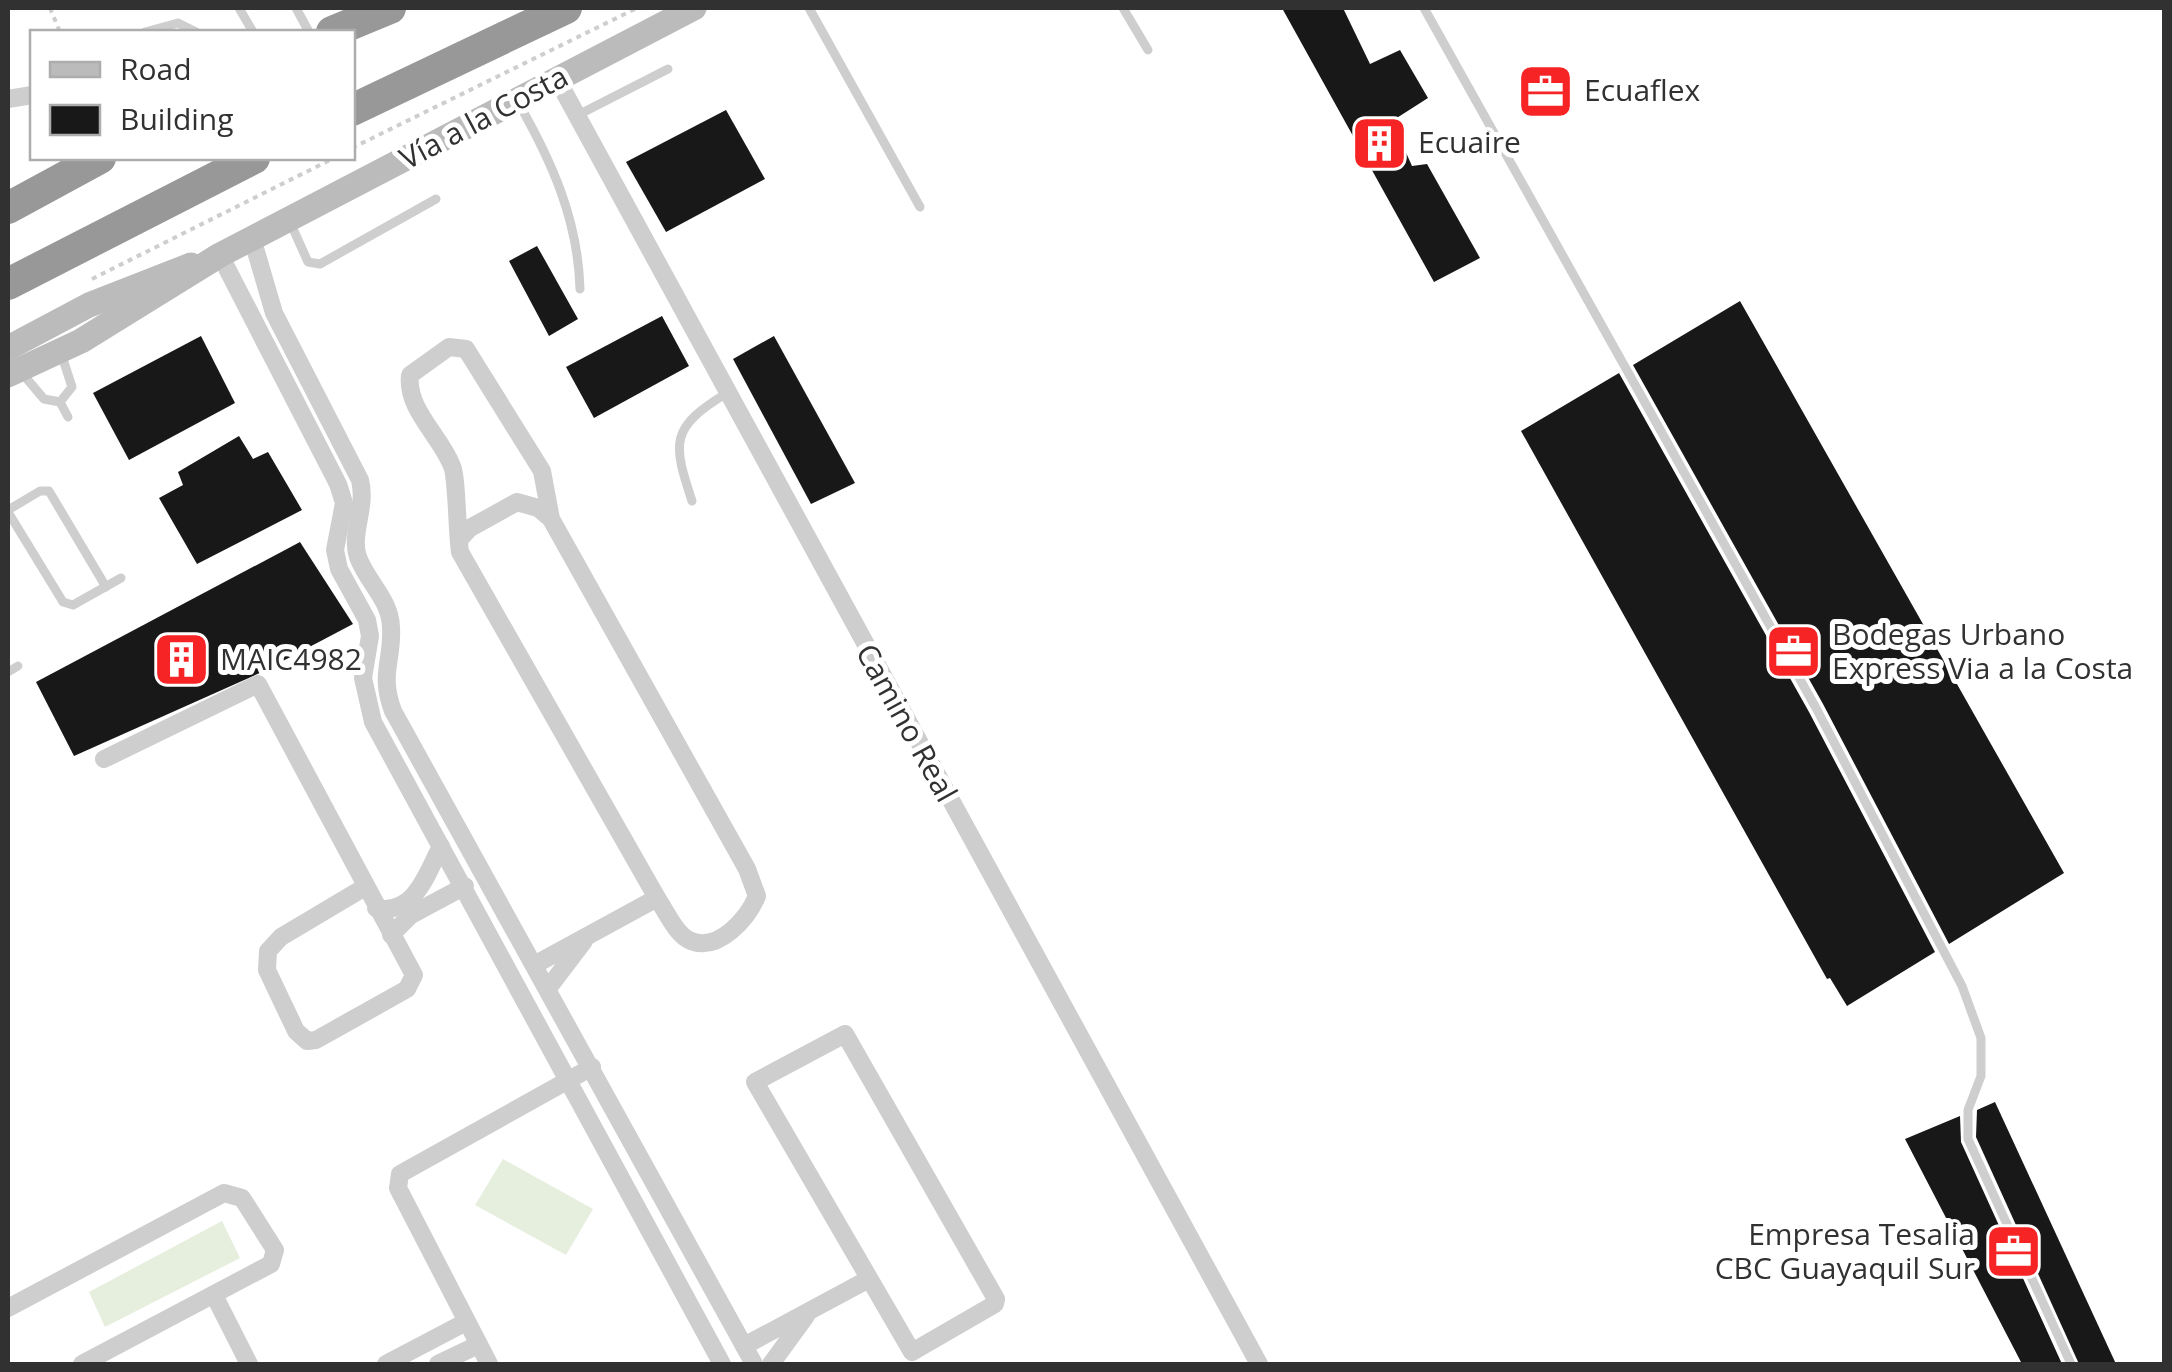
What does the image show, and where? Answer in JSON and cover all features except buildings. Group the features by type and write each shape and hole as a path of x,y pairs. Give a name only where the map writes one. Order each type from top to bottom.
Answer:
{"highway":[{"path":"333,29 375,8"},
{"path":"333,29 390,8"},
{"name":"Vía a la Costa","path":"355,109 566,8"},
{"path":"8,208 96,160"},
{"path":"8,284 250,160"}],"street":[{"name":"Vía a la Costa","path":"11,364 61,352 164,293 220,255 694,8"},
{"name":"Camino Real","path":"558,78 1259,1364"},
{"path":"252,238 274,313 360,480 364,497 358,557 390,617 386,692 754,1364"},
{"name":"Vía a la Costa","path":"11,364 124,289 220,255"},
{"path":"220,255 344,502 335,550 340,569 363,607 370,636 363,678 365,699 406,782 722,1364"},
{"path":"449,347 466,349 542,471 551,518 747,870 757,896 750,915 712,942 693,942 681,934 657,898 468,564 458,540 454,468 408,391 410,375 449,347"},
{"path":"458,540 470,528 517,502 538,508 551,518"},
{"path":"104,759 258,684 414,975 407,989 316,1040 298,1036 267,970 268,952 280,937 365,887"},
{"path":"406,782 426,770"},
{"path":"376,908 389,910 405,904 417,892 441,846"},
{"path":"391,936 411,915 465,886"},
{"path":"536,964 657,898"},
{"path":"548,987 587,937"},
{"path":"846,1034 996,1299 995,1304 908,1352 867,1280 755,1082 846,1034"},
{"path":"489,1364 398,1188 400,1174 592,1067"},
{"path":"8,1308 224,1194 242,1198 275,1250 274,1258 215,1297 82,1364"},
{"path":"744,1346 867,1280"},
{"path":"215,1297 246,1358 259,1364"},
{"path":"772,1364 810,1312"},
{"path":"386,1364 466,1322"},
{"path":"438,1364 478,1346"}],"lane":[{"path":"240,8 252,30"},
{"path":"296,8 308,30"},
{"path":"809,8 920,208"},
{"path":"1123,8 1148,50"},
{"path":"1424,8 1816,708 1962,986 1981,1038 1981,1076 1968,1110 1968,1139 2071,1364"},
{"path":"152,30 178,23 192,30"},
{"path":"578,115 668,69"},
{"path":"517,101 549,157 568,210 580,289"},
{"path":"289,219 308,262 320,264 436,199"},
{"path":"60,402 72,387 61,352"},
{"path":"11,364 44,399 60,402"},
{"path":"692,501 676,452 680,434 707,405 727,393"},
{"path":"60,402 68,417"},
{"path":"106,587 49,491 40,491 8,511 63,602 73,605 106,587 120,578"},
{"path":"8,672 18,666"}],"path":[{"path":"355,147 637,8"},
{"path":"90,280 330,160"}],"green space":[{"path":"503,1159 593,1209 566,1255 475,1205"},
{"path":"222,1221 240,1258 105,1327 89,1292"}],"place":[{"name":"Ecuaflex","path":"1545,91"},
{"name":"Ecuaire","path":"1379,143"},
{"name":"Bodegas Urbano Express Via a la Costa","path":"1793,652"},
{"name":"MAIC4982","path":"181,660"},
{"name":"Empresa Tesalia CBC Guayaquil Sur","path":"2014,1252"}]}
